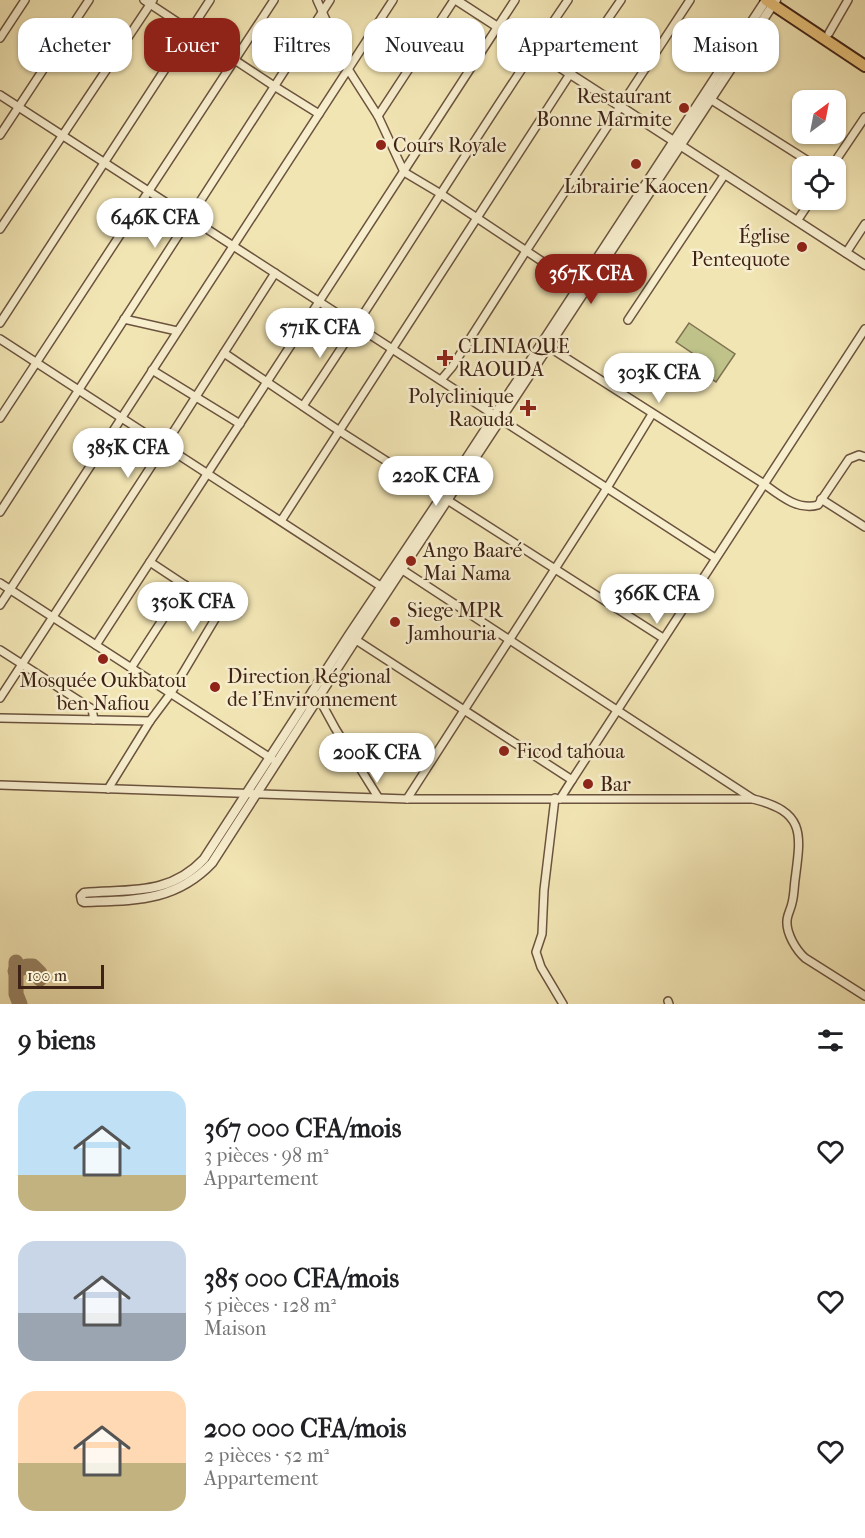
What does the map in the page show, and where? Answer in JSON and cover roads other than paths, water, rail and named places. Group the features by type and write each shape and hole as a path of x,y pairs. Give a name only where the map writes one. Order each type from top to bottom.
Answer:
{"main road":[{"path":"771,1 829,33 865,58"},
{"path":"771,1 865,66"}],"street":[{"path":"0,38 25,0"},
{"path":"0,135 89,0"},
{"path":"198,18 210,0"},
{"path":"240,52 273,0"},
{"path":"317,0 325,18"},
{"path":"0,512 330,0"},
{"path":"352,63 393,0"},
{"path":"96,645 497,27 455,0 378,116"},
{"path":"503,18 515,0"},
{"path":"555,18 568,0"},
{"path":"282,521 570,74 621,0"},
{"path":"441,381 690,0"},
{"path":"829,33 848,0"},
{"path":"0,229 149,1 173,18"},
{"path":"677,143 710,99 771,1"},
{"path":"273,760 257,794 212,863 192,881 160,896 138,900 84,902 81,899 84,893 138,890 175,882 195,869 204,859 247,794 273,760 771,1"},
{"path":"240,63 319,114"},
{"path":"0,323 163,72"},
{"path":"0,418 227,72"},
{"path":"0,605 346,72"},
{"path":"350,72 378,116 404,172 582,288"},
{"path":"303,406 357,326 519,72"},
{"path":"567,72 865,265"},
{"path":"0,96 716,558"},
{"path":"710,99 800,156"},
{"path":"839,156 865,117"},
{"path":"628,320 725,174"},
{"path":"797,221 804,210"},
{"path":"846,253 865,224"},
{"path":"0,698 275,273"},
{"path":"124,319 177,332"},
{"path":"563,1004 541,967 536,952 542,934 544,890 558,799 865,329"},
{"path":"0,339 385,588"},
{"path":"545,345 782,497 799,505 810,507 818,505 849,459 860,455 865,456"},
{"path":"224,353 341,432 663,638"},
{"path":"152,370 240,424"},
{"path":"407,799 652,414"},
{"path":"821,499 865,527"},
{"path":"108,789 150,721 171,693 221,609 150,562"},
{"path":"399,568 753,799"},
{"path":"0,583 273,760"},
{"path":"131,668 185,585"},
{"path":"352,637 572,780"},
{"path":"0,650 92,709 94,720"},
{"path":"316,694 378,797"},
{"path":"0,718 150,721"},
{"path":"0,785 407,799 753,799 770,803 792,818 799,831 798,863 792,904 786,921 790,935 798,951 805,958 865,996"}],"place":[{"name":"Restaurant Bonne Marmite","path":"684,108"},
{"name":"Cours Royale","path":"381,145"},
{"name":"Librairie Kaocen","path":"636,164"},
{"name":"Église Pentequote","path":"802,247"},
{"name":"CLINIAQUE RAOUDA","path":"445,358"},
{"name":"Polyclinique Raouda","path":"528,408"},
{"name":"Ango Baaré Mai Nama","path":"411,561"},
{"name":"Siege MPR Jamhouria","path":"395,622"},
{"name":"Mosquée Oukbatou ben Nafiou","path":"103,659"},
{"name":"Direction Régional de l'Environnement","path":"215,687"},
{"name":"Ficod tahoua","path":"504,751"},
{"name":"Bar","path":"588,784"}]}
